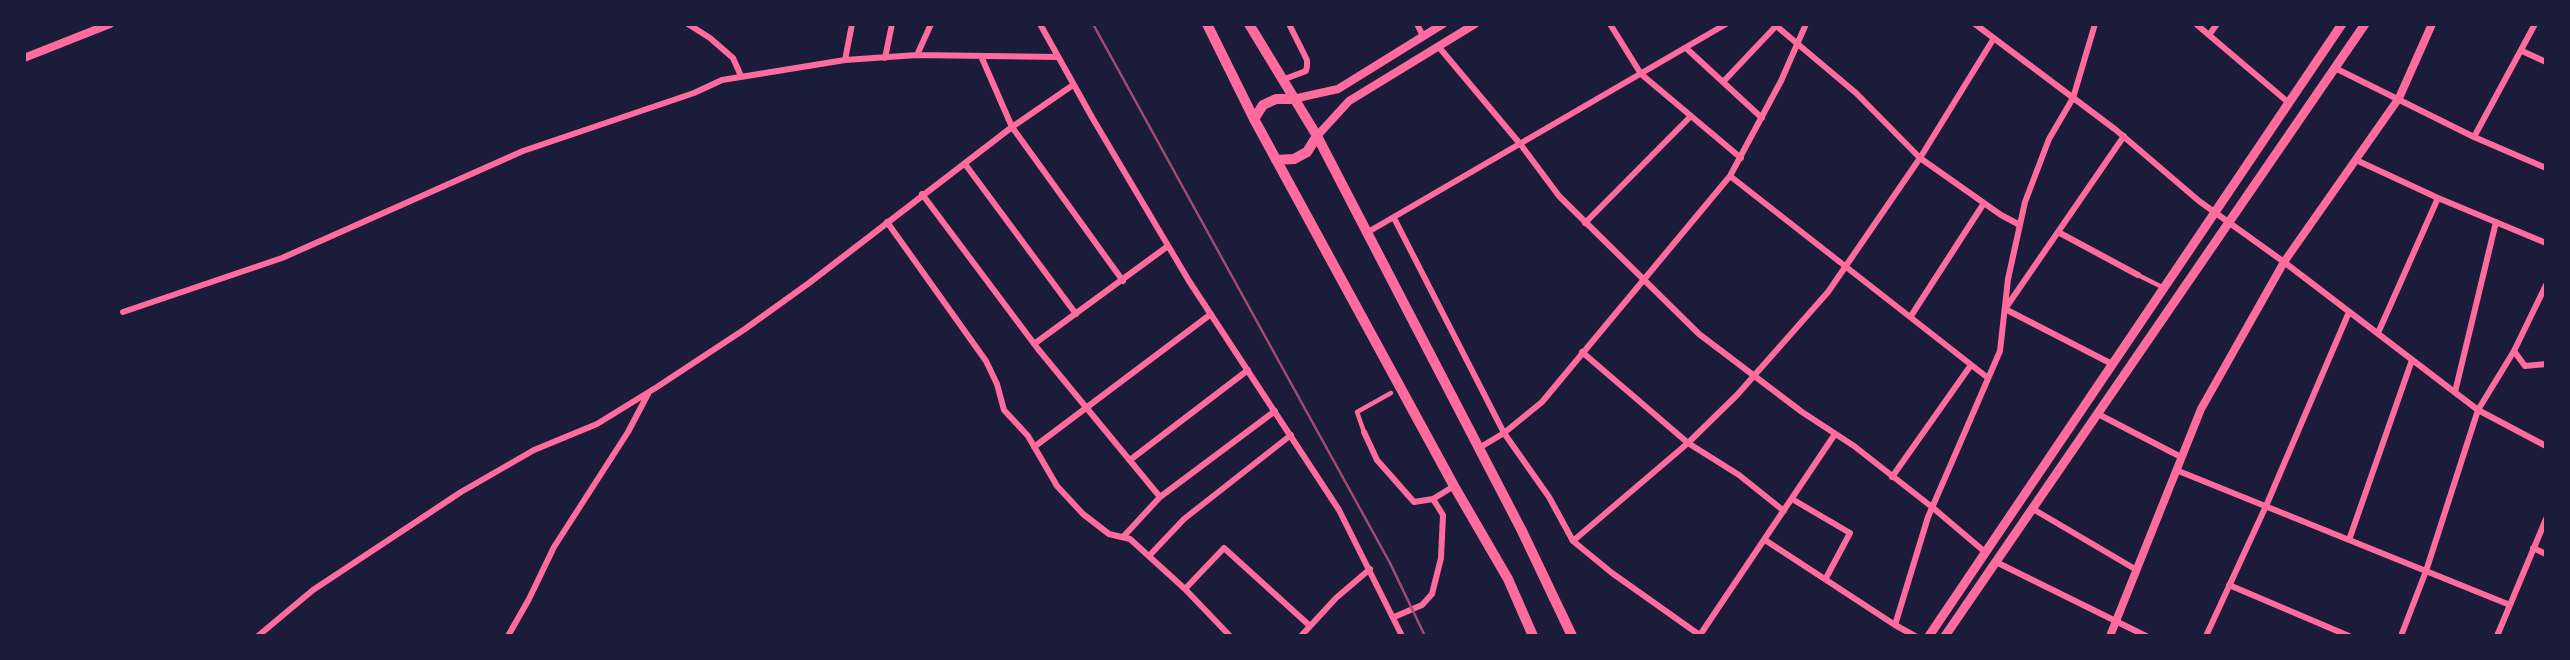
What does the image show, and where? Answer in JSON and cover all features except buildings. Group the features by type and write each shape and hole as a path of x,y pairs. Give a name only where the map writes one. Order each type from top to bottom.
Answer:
{"highway":[{"path":"1207,24 1276,160 1454,486 1508,579 1533,635"},
{"path":"1249,24 1317,136 1522,531 1572,635"},
{"path":"1254,119 1263,105 1276,99 1293,99"},
{"path":"1276,160 1294,159 1307,152 1317,136"}],"main road":[{"path":"1929,635 2342,24"},
{"path":"1945,635 2365,24"}],"street":[{"path":"24,58 110,24"},
{"path":"688,24 733,58 741,76"},
{"path":"845,60 852,24"},
{"path":"885,58 892,24"},
{"path":"917,55 931,24"},
{"path":"1040,24 1168,246 1339,510 1402,635"},
{"path":"1282,80 1306,71 1307,66 1307,60 1289,24"},
{"path":"1417,24 1423,36"},
{"path":"1293,99 1338,89 1443,24"},
{"path":"1317,136 1349,102 1475,24"},
{"path":"1609,24 1641,74 1741,158"},
{"path":"1368,233 1726,24"},
{"path":"1479,448 1504,433 1542,402 1730,176 1762,118 1806,24"},
{"path":"1975,24 2124,136 2215,212 2478,410 2546,446"},
{"path":"1895,625 1932,507 2000,351 2008,278 2025,202 2049,139 2073,98 2095,24"},
{"path":"2196,24 2289,103"},
{"path":"2209,35 2217,24"},
{"path":"2110,635 2201,409 2284,262 2399,98 2432,24"},
{"path":"2474,137 2535,24"},
{"path":"1723,82 1775,25 1856,93 1920,158 2020,225"},
{"path":"1573,541 1688,443 1754,375 1828,292 1920,158 1994,38"},
{"path":"1438,46 1521,145 1559,196 1699,334 1932,507 1985,552"},
{"path":"1685,48 1762,118"},
{"path":"2522,51 2546,62"},
{"path":"123,312 282,258 523,151 694,93 722,80 845,60 917,55 1058,57"},
{"path":"981,56 1012,127 1123,281"},
{"path":"2336,68 2474,137 2546,168"},
{"path":"258,635 313,590 461,492 534,450 597,424 649,393 809,283 922,194 1073,85"},
{"path":"1585,223 1691,116"},
{"path":"2005,309 2124,136"},
{"path":"2356,160 2546,243"},
{"path":"965,164 1076,314"},
{"path":"1730,176 1988,378"},
{"path":"922,194 1034,344 1160,497"},
{"path":"2378,334 2438,198"},
{"path":"1910,316 1984,203"},
{"path":"1394,218 1504,433 1549,497 1573,541 1612,573 1700,635 1835,434"},
{"path":"887,222 986,361 997,384 1004,410 1034,447 1057,486 1083,514 1109,534 1130,539 1230,635"},
{"path":"2455,393 2496,222"},
{"path":"2058,232 2164,288"},
{"path":"1034,344 1168,246"},
{"path":"2401,635 2426,571 2478,410 2514,351 2546,285"},
{"path":"2005,309 2112,364"},
{"path":"2206,635 2266,506 2349,312"},
{"path":"1034,447 1210,314"},
{"path":"2514,351 2525,366 2546,364"},
{"path":"1583,352 1688,443 1739,475 1784,511"},
{"path":"2348,540 2412,360"},
{"path":"1892,477 1971,365"},
{"path":"1130,460 1248,370"},
{"path":"508,635 554,547 628,432 649,393"},
{"path":"1391,393 1357,412 1377,460 1414,502 1433,499 1454,486"},
{"path":"1123,537 1160,497 1275,411"},
{"path":"2098,414 2181,457"},
{"path":"1149,556 1184,519 1291,435"},
{"path":"2176,470 2510,605"},
{"path":"1394,617 1422,605 1432,594 1441,558 1443,515 1433,499"},
{"path":"1792,499 1850,533 1826,579"},
{"path":"2033,509 2135,569"},
{"path":"2497,635 2546,519"},
{"path":"1765,540 1914,635"},
{"path":"1185,589 1224,548 1310,626"},
{"path":"2533,548 2546,554"},
{"path":"1996,562 2146,635"},
{"path":"1301,635 1336,598 1370,569"},
{"path":"2229,585 2349,635"}],"railway":[{"path":"1093,24 1390,563 1425,636"}]}
